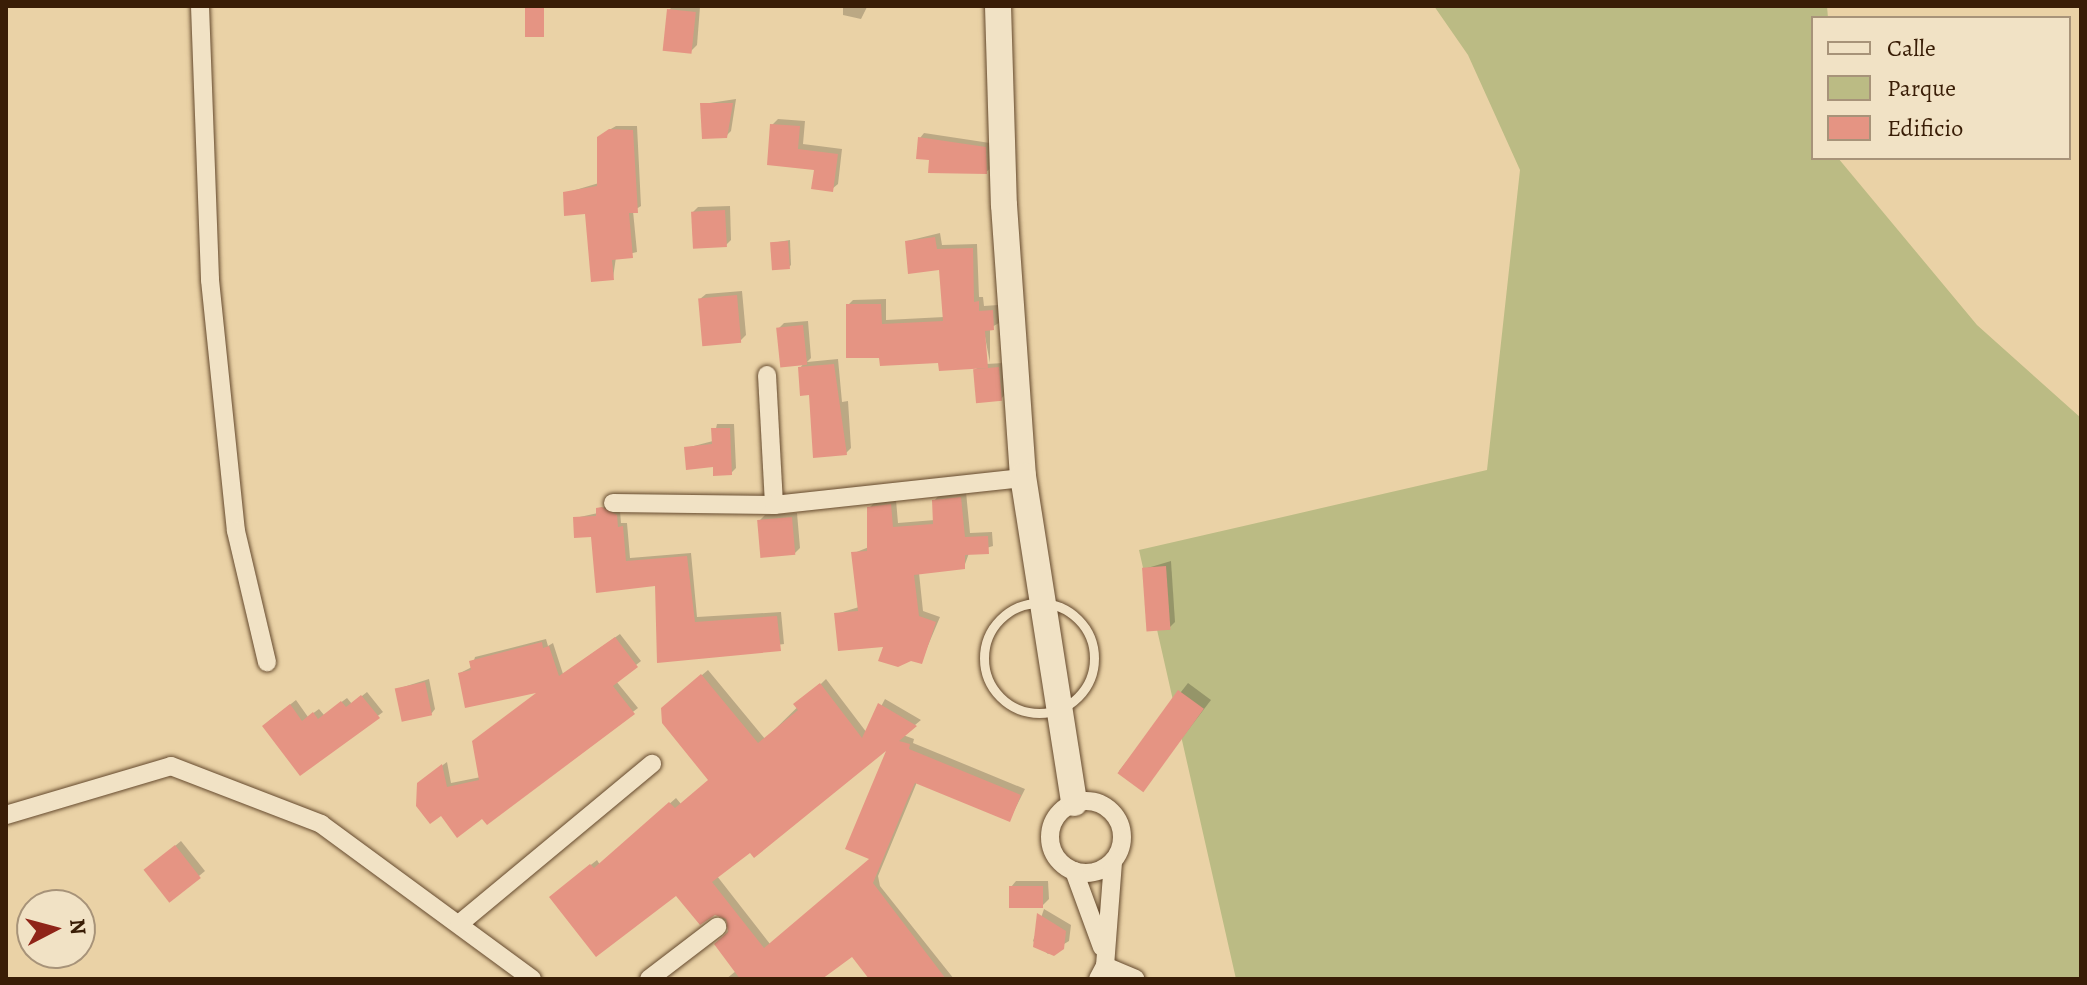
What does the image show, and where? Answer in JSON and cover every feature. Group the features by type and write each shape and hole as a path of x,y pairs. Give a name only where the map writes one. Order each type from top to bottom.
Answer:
{"street":[{"path":"200,6 210,280 236,531 267,662"},
{"path":"998,6 1004,205 1023,478 1074,803"},
{"path":"767,375 774,505"},
{"path":"613,503 774,505 1023,478"},
{"path":"459,924 652,764"},
{"path":"6,815 171,766 321,824 532,979"},
{"path":"1102,966 1113,862 1122,842 1113,813 1096,802 1074,803 1057,816 1050,837 1056,858 1074,871 1096,872 1113,862"},
{"path":"1074,871 1102,966"},
{"path":"649,979 717,927"},
{"path":"1102,966 1135,979"}],"lane":[{"path":"1042,604 1067,608 1080,619 1095,650 1089,684 1079,698 1058,708 1027,713 1009,705 986,675 987,637 998,620 1013,608 1042,604"}],"green space":[{"path":"1434,6 1827,6 1828,16 1811,16 1811,160 1840,160 1977,325 2081,418 2081,979 1236,979 1139,550 1487,470 1520,170 1468,55"}],"building":[{"path":"525,6 544,6 544,37 525,37"},
{"path":"667,9 696,12 691,54 663,51"},
{"path":"700,103 733,103 727,138 702,139"},
{"path":"770,124 800,126 798,149 838,154 833,192 811,189 814,170 767,165"},
{"path":"609,129 633,130 638,213 629,213 633,258 612,260 614,280 591,282 585,214 564,216 563,192 597,186 597,137"},
{"path":"918,137 986,147 987,174 928,173 929,160 916,159"},
{"path":"725,210 727,247 693,249 691,212"},
{"path":"935,237 937,249 973,248 974,302 979,301 979,311 993,310 994,330 985,331 988,368 939,371 938,363 880,366 879,358 846,358 846,304 881,304 882,324 943,321 939,270 908,274 905,241"},
{"path":"788,241 790,269 772,270 770,242"},
{"path":"737,295 741,343 702,346 698,298"},
{"path":"803,325 807,365 780,368 776,328"},
{"path":"834,364 847,455 813,458 809,395 800,396 798,367"},
{"path":"999,367 1002,401 976,403 973,369"},
{"path":"711,428 730,428 732,475 713,476 713,467 686,470 684,447 712,444"},
{"path":"961,497 965,537 988,536 989,554 965,555 965,569 914,575 919,616 936,622 922,664 911,661 898,667 878,661 883,647 838,651 834,613 858,611 851,552 867,551 867,507 891,504 893,527 933,524 932,500"},
{"path":"602,507 617,515 618,527 623,526 626,561 687,556 695,622 777,616 781,651 657,663 655,586 596,593 591,537 574,538 573,517 596,516 596,508"},
{"path":"792,517 795,555 760,558 757,520"},
{"path":"1166,566 1170,630 1147,632 1142,568"},
{"path":"615,637 638,667 613,686 635,714 487,825 482,819 457,838 441,816 430,824 416,806 417,783 442,764 447,787 479,780 472,741 536,693 465,708 458,673 471,670 469,661 542,642 543,648 549,646 559,676"},
{"path":"701,674 758,743 798,710 793,704 820,683 862,738 878,703 917,726 899,741 910,744 909,749 1021,795 1010,822 915,783 873,883 946,979 869,979 852,957 822,979 740,979 714,944 728,932 726,919 715,915 700,925 676,896 596,957 549,897 590,864 594,868 669,802 675,808 708,780 662,723 661,708","holes":["886,751 845,849 869,859 764,948 712,882 750,853 754,858"]},
{"path":"425,682 432,715 402,722 395,688"},
{"path":"1178,690 1204,709 1143,792 1117,773"},
{"path":"361,695 380,718 300,776 262,726 290,704 302,721 313,712 318,719 341,701 346,707"},
{"path":"175,845 201,878 169,903 143,870"},
{"path":"1009,886 1043,886 1043,908 1009,908"},
{"path":"1037,913 1066,931 1064,949 1054,956 1033,947"}]}
